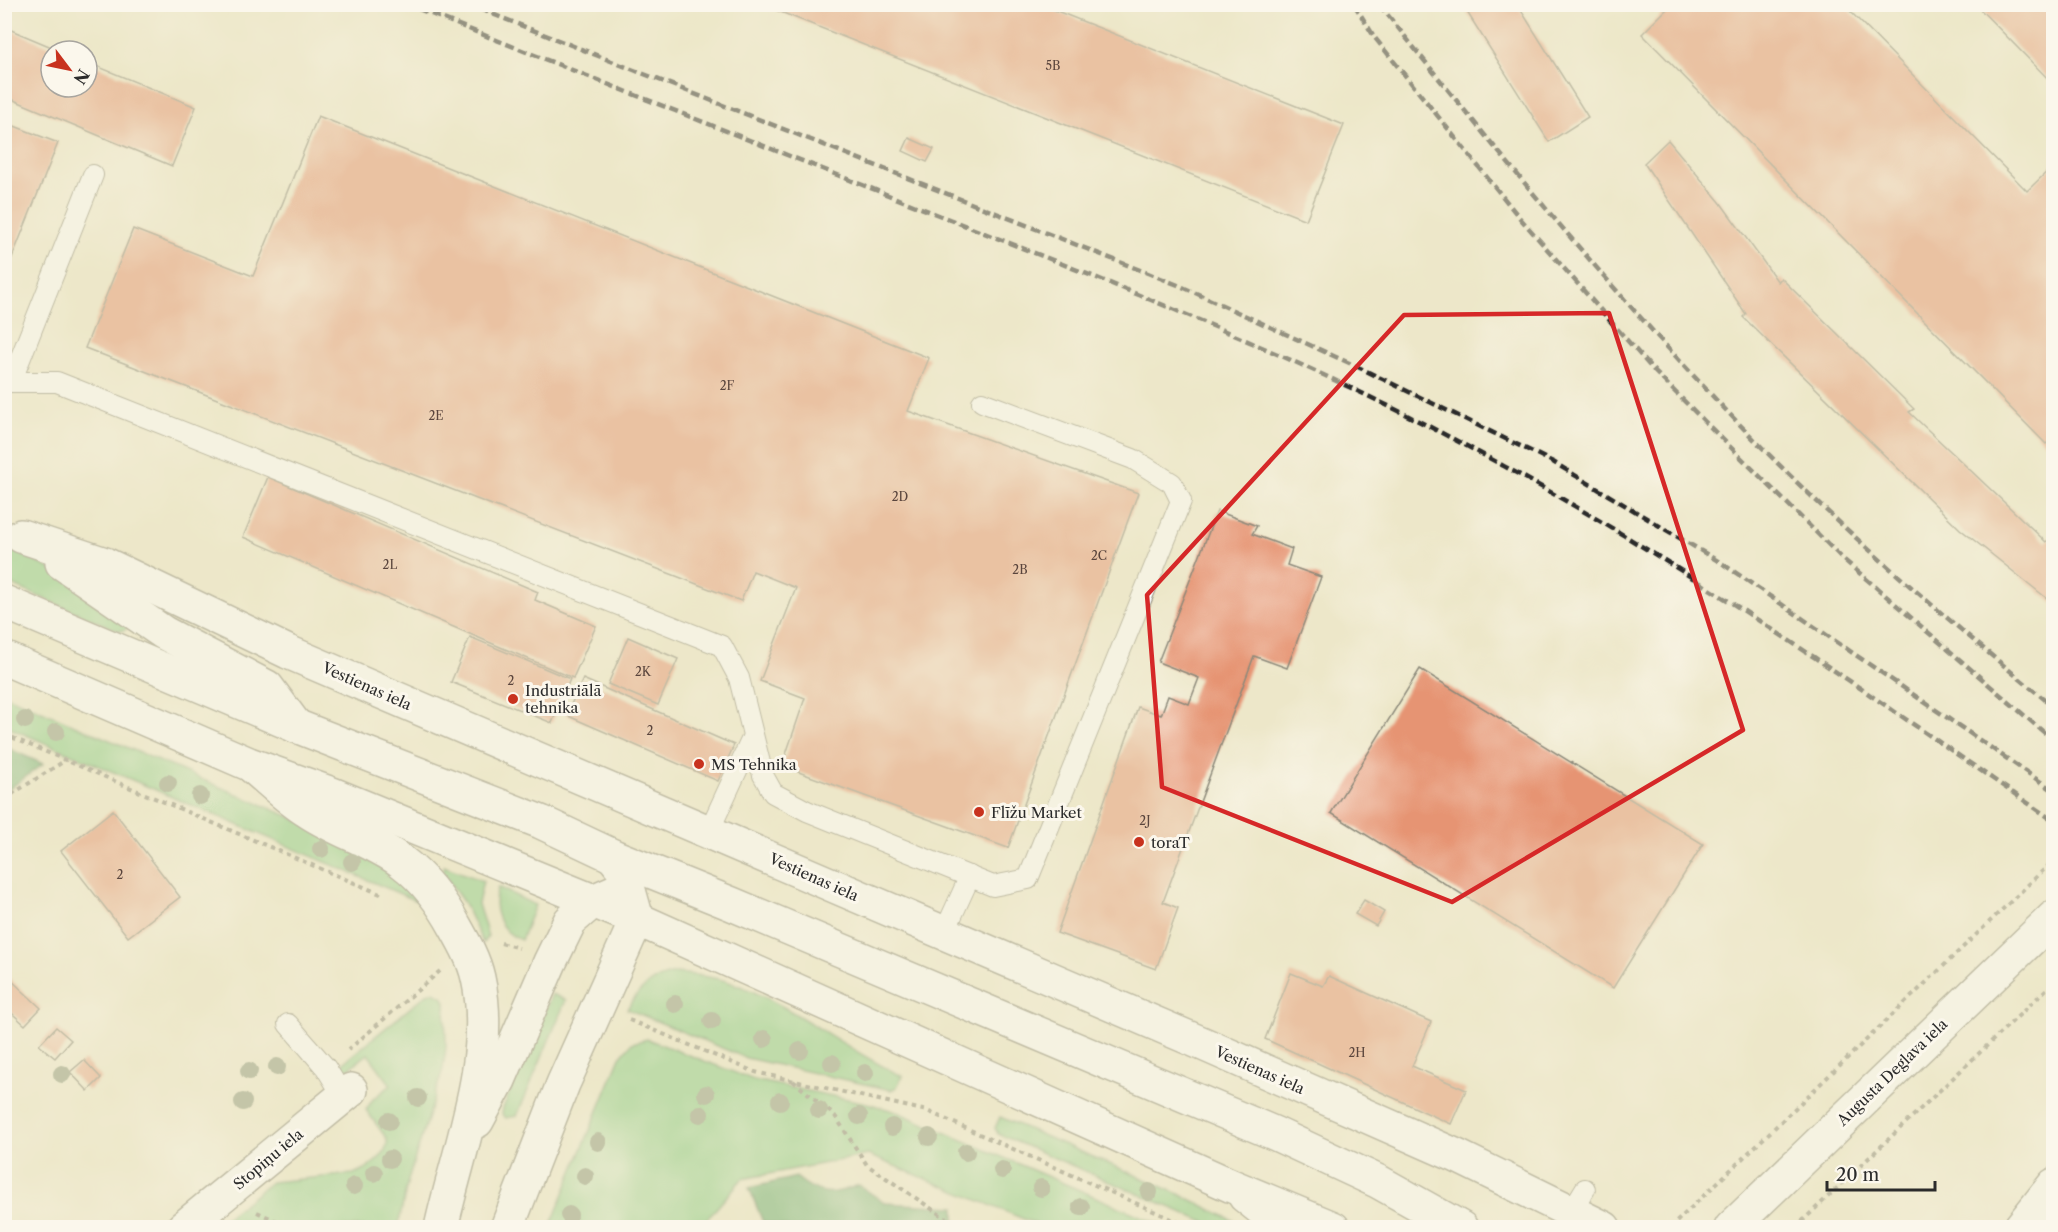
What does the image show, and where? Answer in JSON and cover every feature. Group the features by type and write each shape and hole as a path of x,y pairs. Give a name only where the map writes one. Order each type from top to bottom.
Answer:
{"main road":[{"name":"Vestienas iela","path":"13,533 164,633 267,687 296,726"},
{"name":"Vestienas iela","path":"13,533 105,564 288,652 709,831 1457,1156 1578,1200 1604,1227"},
{"path":"4,602 296,726 541,822 613,856 1276,1134 1379,1182 1461,1227"},
{"path":"4,658 249,764 332,794 637,919 1232,1186 1333,1227"},
{"path":"249,764 307,811 374,845 421,877 443,904 471,956 479,987 482,1042 462,1149 450,1184 441,1227"},
{"path":"507,1227 525,1177 637,919 630,887 623,869 613,856"},
{"path":"462,1149 500,1080 570,921 593,901 630,887 653,883 685,885"},
{"name":"Augusta Deglava iela","path":"1731,1227 2054,917"},
{"name":"Stopiņu iela","path":"183,1227 347,1093"},
{"path":"2020,1227 2054,1185"},
{"path":"1232,1186 1285,1227"}],"lane":[{"path":"93,175 8,381 57,382 722,646 739,678 763,775 773,794 807,811 993,886 1028,879 1181,501 1172,483 1134,459 982,402"},
{"path":"709,831 753,736"},
{"path":"944,933 970,876"},
{"path":"288,1024 347,1093"}],"path":[{"path":"4,735 389,898"},
{"path":"4,799 66,760"},
{"path":"1670,1227 2054,860"},
{"path":"326,1068 443,969 506,942 550,962"},
{"path":"1795,1227 2054,982"},
{"path":"598,1006 755,1072 927,1111 1192,1227"},
{"path":"792,1080 835,1116 867,1165 960,1227"}],"highlighted area":[{"path":"1609,313 1743,730 1452,902 1162,787 1147,595 1404,315"}],"green space":[{"path":"4,546 63,575 128,626 125,630 119,631 5,582"},
{"path":"4,695 347,841 380,860 424,904 5,726"},
{"path":"5,747 43,764 5,792"},
{"path":"444,866 483,881 478,904 488,936 483,943 464,903 442,872"},
{"path":"498,887 535,905 521,940 507,931 498,919 495,903"},
{"path":"676,973 726,981 771,1000 858,1053 902,1076 897,1087 891,1090 746,1058 627,1009 647,985"},
{"path":"434,992 442,996 445,1002 446,1047 443,1069 408,1180 398,1227 218,1228 217,1225 271,1182 353,1174 381,1156 387,1145 387,1139 366,1110 373,1099 391,1085 368,1054 347,1070 339,1066 427,994"},
{"path":"552,994 566,1000 517,1116 506,1118 502,1114 503,1108"},
{"path":"647,1039 754,1080 867,1103 897,1112 1166,1227 1043,1227 868,1155 742,1179 700,1227 550,1227 620,1057 632,1043"},
{"path":"1000,1117 1177,1193 1247,1227 1216,1227 998,1134 995,1128"},
{"path":"796,1177 819,1191 841,1191 859,1185 885,1203 955,1207 955,1226 791,1228 763,1222 749,1188"}],"building":[{"path":"1039,4 1344,125 1306,220 763,5"},
{"path":"1462,4 1517,4 1588,117 1549,142"},
{"path":"1672,4 1843,4 2027,191 2054,165 2054,437 2046,444 1642,34"},
{"path":"1975,4 2054,4 2054,85"},
{"path":"4,27 39,42 39,99 99,99 99,67 196,107 172,166 4,96"},
{"path":"318,116 929,358 908,411 1138,493 1008,848 782,766 805,698 760,681 796,588 753,571 741,601 85,348 133,229 253,276"},
{"path":"4,122 58,143 5,275 4,275"},
{"path":"909,138 934,149 927,162 903,151"},
{"path":"1668,140 1720,202 1778,282 1781,278 1914,409 1909,412 2046,542 2054,535 2054,604 1960,529 1743,317 1746,314 1644,163"},
{"path":"268,477 538,592 535,600 596,626 573,678 243,537"},
{"path":"1217,511 1257,526 1252,534 1292,549 1287,565 1321,577 1287,668 1254,656 1163,902 1178,908 1156,969 1057,933 1138,707 1161,715 1168,696 1189,704 1199,678 1158,662"},
{"path":"470,637 570,679 552,723 451,682"},
{"path":"628,637 678,659 658,705 608,684"},
{"path":"1420,669 1703,844 1613,988 1331,813"},
{"path":"583,679 734,745 718,781 566,715"},
{"path":"113,810 180,897 128,937 61,851"},
{"path":"1364,900 1384,912 1376,926 1355,914"},
{"path":"1291,973 1323,986 1329,976 1431,1022 1412,1066 1466,1090 1451,1124 1265,1039"},
{"path":"10,979 41,1008 25,1025 4,1006 4,985"},
{"path":"56,1027 71,1040 55,1058 39,1045"},
{"path":"84,1060 101,1078 88,1091 70,1072"}],"railway":[{"path":"406,4 1138,295 1268,350 1396,410 1536,484 1688,575 1835,671 2054,821"},
{"path":"467,4 1178,285 1358,367 1553,462 1723,564 2054,791"},
{"path":"1354,4 1375,38 1519,217 1656,373 1842,558 2054,741"},
{"path":"1379,4 1558,223 1698,381 1783,469 1858,540 1935,608 2054,707"}],"place":[{"name":"Industriālā tehnika","path":"513,699"},
{"name":"MS Tehnika","path":"699,764"},
{"name":"Flīžu Market","path":"979,812"},
{"name":"toraT","path":"1139,842"}]}
